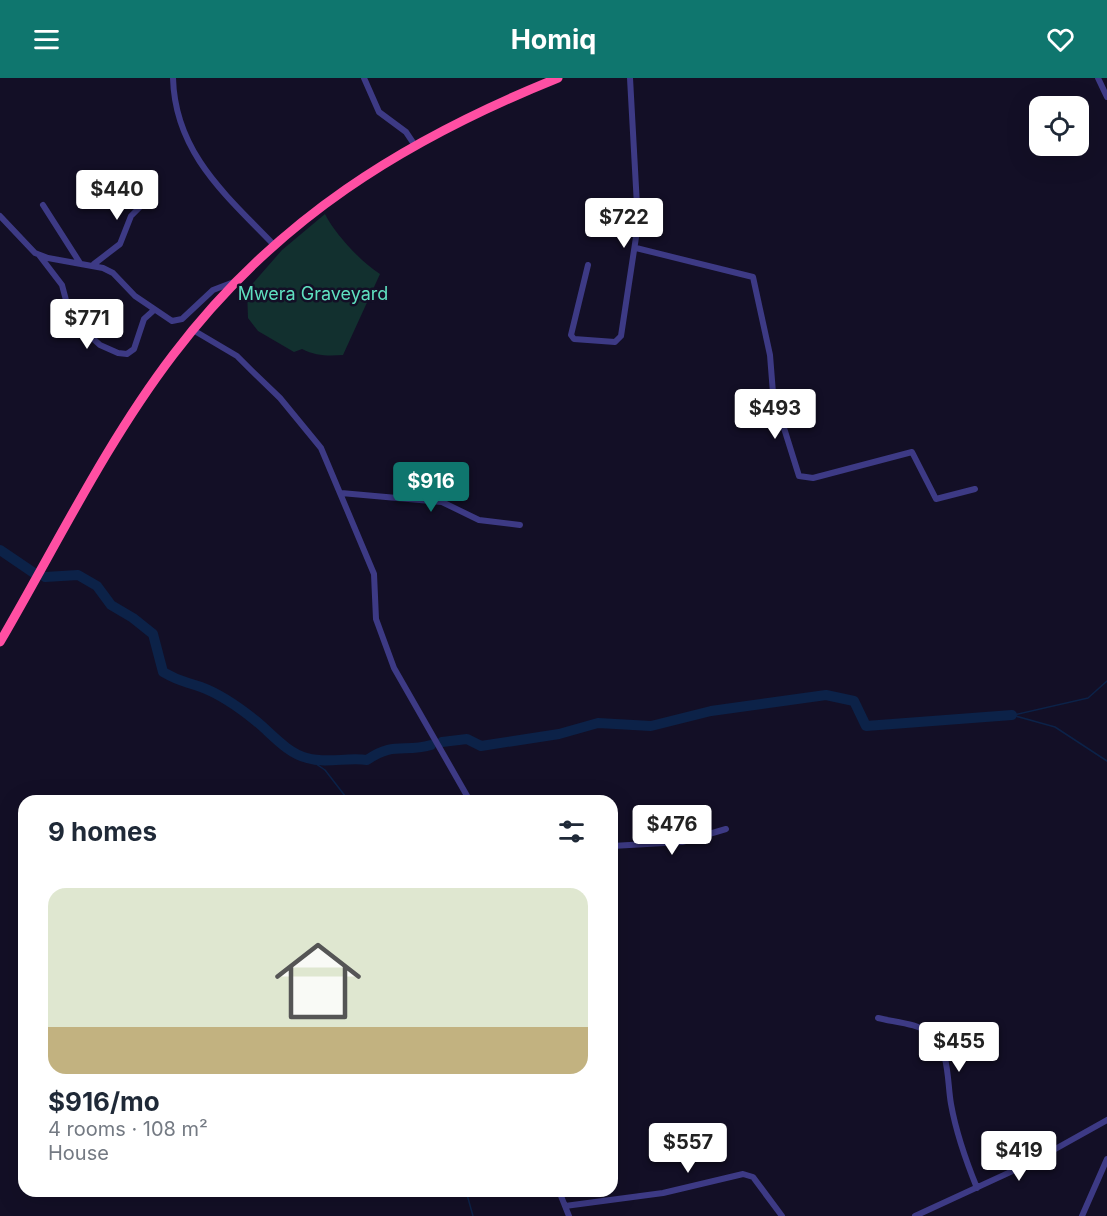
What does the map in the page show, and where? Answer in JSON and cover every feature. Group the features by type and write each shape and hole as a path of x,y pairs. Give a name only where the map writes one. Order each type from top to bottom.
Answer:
{"highway":[{"path":"0,642 130,417 193,330 237,281 274,245 328,200 414,144 477,112 558,78"}],"street":[{"path":"173,78 177,111 192,153 202,168 274,245"},
{"path":"364,78 379,112 406,132 414,144"},
{"path":"588,264 571,335 574,339 615,342 621,336 636,248 639,199 630,78"},
{"path":"1098,78 1107,97"},
{"path":"94,264 120,244 131,216 155,192"},
{"path":"43,204 80,263"},
{"path":"0,216 39,255 62,285 67,304 89,335 100,345 118,353 127,354 134,349 144,319 154,310"},
{"path":"636,248 753,277 770,355 774,393 799,476 813,478 912,452 936,499 975,489"},
{"path":"39,255 94,264 113,273 135,296 172,321 179,321 213,290 237,281"},
{"path":"193,330 237,356 280,398 321,448 374,574 376,619 394,668 467,795"},
{"path":"341,493 442,502 479,520 520,525"},
{"path":"618,846 682,843 726,829"},
{"path":"878,1018 922,1029 938,1042 943,1054 951,1105 965,1159 977,1188"},
{"path":"915,1216 1070,1143 1107,1120"},
{"path":"1082,1216 1107,1159"},
{"path":"565,1206 663,1193 743,1174 753,1177 782,1216"},
{"path":"561,1197 569,1216"}],"green space":[{"name":"Mwera Graveyard","path":"325,214 349,247 380,274 343,355 322,355 302,349 294,352 258,331 248,318 247,290 282,250"}],"waterway":[{"path":"0,550 34,573"},
{"path":"45,577 78,575 97,586 111,605 133,618 153,634 163,672 223,697 250,716 286,748 300,756 314,760 367,760 376,754 392,749 431,745"},
{"path":"1014,715 1088,698 1107,681"},
{"path":"442,742 467,739 481,746 559,734 598,723 651,726 711,711 826,695 854,701 866,726 1012,715"},
{"path":"1012,715 1055,727 1107,761"},
{"path":"309,759 325,770 344,795"},
{"path":"468,1197 473,1216"}]}
